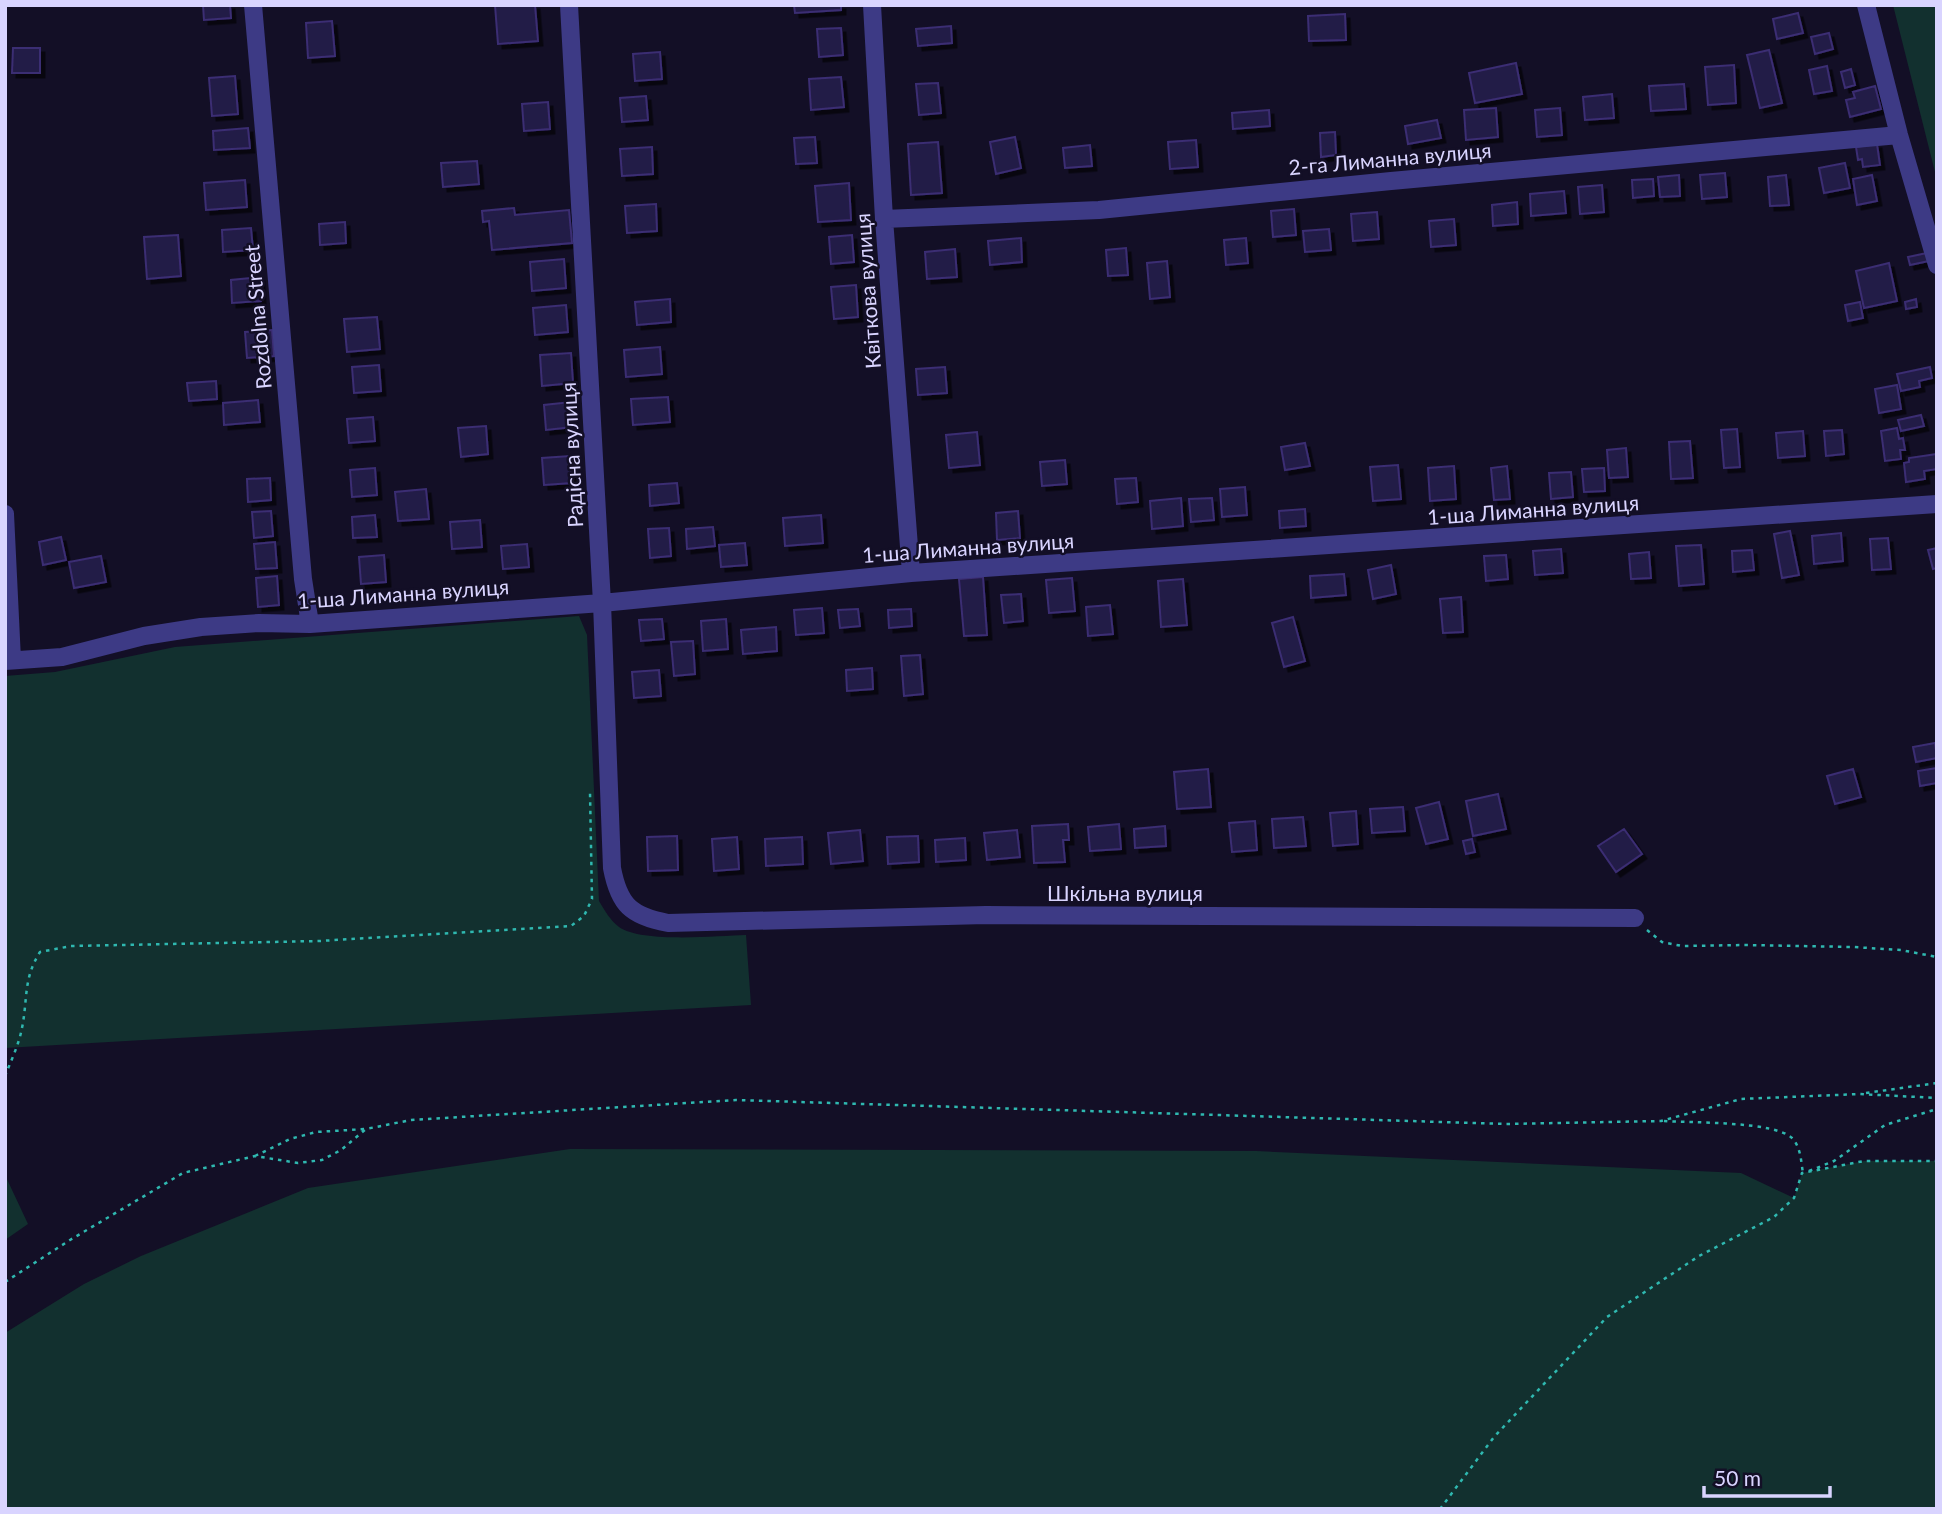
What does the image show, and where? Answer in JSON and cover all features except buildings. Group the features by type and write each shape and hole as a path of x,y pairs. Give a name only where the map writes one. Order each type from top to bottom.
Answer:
{"street":[{"name":"Rozdolna Street","path":"253,5 301,552 310,624"},
{"name":"Радісна вулиця","path":"569,5 602,603 612,868 615,887 622,901"},
{"name":"Квіткова вулиця","path":"872,5 884,219 911,573"},
{"path":"1866,5 1899,135 1937,265"},
{"name":"2-га Лиманна вулиця","path":"884,219 1099,209 1899,135"},
{"name":"1-ша Лиманна вулиця","path":"9,660 62,657 144,636 201,627 259,623 310,624 602,603 911,573 1937,504"},
{"path":"5,514 9,660"},
{"name":"Шкільна вулиця","path":"622,901 652,920 668,923 986,915 1635,918"}],"path":[{"path":"5,1076 22,1028 25,990 31,967 40,952 71,946 319,941 570,926 584,916 592,898 590,793"},
{"path":"1635,918 1662,942 1682,946 1865,948 1901,950 1937,957"},
{"path":"1860,1094 1937,1083"},
{"path":"1661,1121 1741,1099 1860,1094 1937,1098"},
{"path":"5,1282 183,1173 255,1157 290,1139 316,1132 366,1129 411,1120 736,1100 1506,1124 1661,1121 1759,1125 1777,1129 1792,1138 1800,1150 1802,1173 1794,1198 1774,1217 1699,1256 1607,1317 1494,1437 1440,1509"},
{"path":"1802,1173 1834,1161 1885,1125 1937,1109"},
{"path":"255,1157 298,1163 322,1160 341,1150 366,1129"},
{"path":"1802,1173 1864,1161 1937,1161"}],"green space":[{"path":"1893,5 1937,5 1937,180"},
{"path":"579,616 587,635 599,901 619,927 630,932 661,937 746,935 751,1005 5,1048 5,676 55,672 175,647"},
{"path":"570,1149 1256,1151 1741,1173 1794,1198 1802,1173 1864,1161 1937,1161 1937,1509 5,1509 5,1333 84,1284 141,1256 308,1188"},
{"path":"5,1175 28,1224 5,1240"}]}
